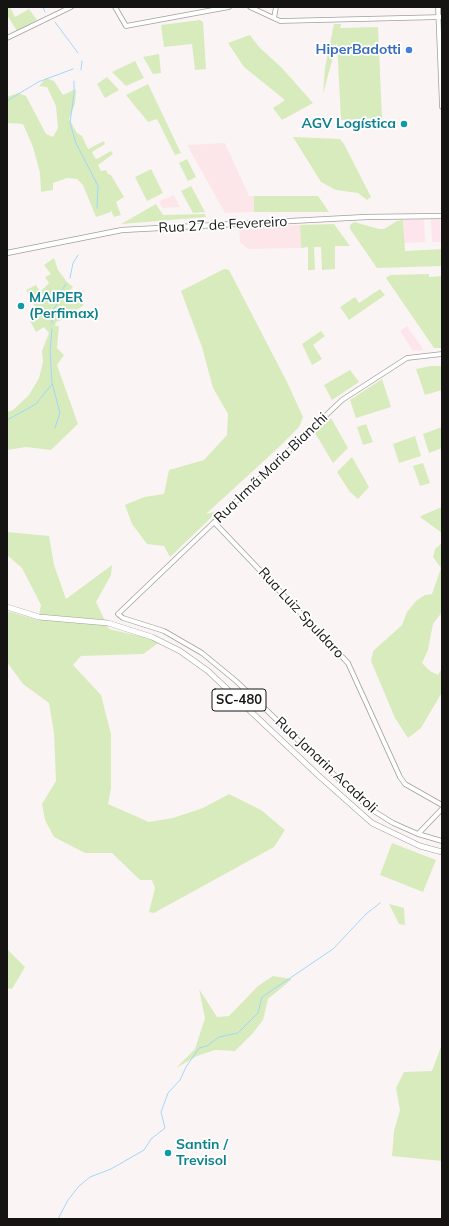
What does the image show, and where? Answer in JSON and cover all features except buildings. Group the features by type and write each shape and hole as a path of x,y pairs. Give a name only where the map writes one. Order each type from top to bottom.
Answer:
{"main road":[{"name":"Rua 27 de Fevereiro","path":"7,253 122,230 366,216 442,216"},
{"name":"SC-480","path":"7,607 39,617 108,623 152,637 180,650 208,671 319,776 372,823 420,846 442,852"}],"street":[{"path":"7,38 71,7"},
{"path":"115,7 126,26 229,7"},
{"path":"250,7 280,21 440,17"},
{"path":"274,18 276,7"},
{"path":"438,7 440,17 442,107"},
{"name":"Rua Irmã Maria Bianchi","path":"118,614 342,400 407,358 442,354"},
{"name":"Rua Luiz Spuldaro","path":"214,522 348,663 400,777 405,784 442,805"},
{"name":"Rua Janarin Acadroli","path":"118,614 123,618 164,631 202,653 236,681 369,808 393,823 418,834 442,841"},
{"path":"418,834 442,809"}],"shaded area":[{"path":"225,143 249,196 254,196 254,212 225,213 187,145"},
{"path":"174,195 180,207 162,208 159,201"},
{"path":"424,219 425,242 404,243 403,220"},
{"path":"431,219 440,219 441,242 432,242"},
{"path":"300,225 301,248 248,249 240,242 239,228"},
{"path":"407,326 424,350 413,351 400,331"}],"green space":[{"path":"7,7 10,7 15,17 29,9 37,20 17,31 7,15"},
{"path":"200,20 203,22 206,69 195,70 192,44 164,47 161,25"},
{"path":"334,24 341,24 340,28 378,27 382,118 341,120 337,42 323,94 325,68"},
{"path":"250,35 259,47 282,68 313,103 282,120 273,108 285,100 244,67 228,43"},
{"path":"159,54 161,73 153,74 143,57"},
{"path":"135,61 144,78 126,86 112,72"},
{"path":"107,77 119,90 105,98 97,84"},
{"path":"46,78 54,81 63,95 76,89 75,104 69,119 77,133 82,136 88,149 104,141 105,144 92,152 95,158 97,159 111,151 113,154 98,165 101,171 106,170 108,174 111,175 124,197 116,202 121,215 114,217 111,210 111,212 96,217 83,185 77,179 67,178 53,183 53,190 41,192 40,173 33,147 23,124 7,123 7,97 18,93 26,96 46,134 53,137 58,128 56,106 47,87 39,86"},
{"path":"148,84 181,153 175,155 157,119 148,122 126,95"},
{"path":"293,137 340,139 371,197 367,200 358,193 336,190 321,182"},
{"path":"187,159 196,177 188,181 179,163"},
{"path":"151,169 163,193 147,201 135,177"},
{"path":"191,186 205,212 193,213 181,191"},
{"path":"254,196 318,196 329,212 254,212"},
{"path":"156,204 163,215 205,214 206,217 121,224"},
{"path":"403,220 405,251 442,249 442,266 377,268 350,229 350,225 354,222 384,229 397,221"},
{"path":"334,224 350,246 335,246 335,269 322,270 321,247 314,247 315,270 308,270 308,247 301,248 300,225"},
{"path":"54,258 58,270 73,287 70,290 84,305 64,319 56,322 55,326 59,326 57,348 64,355 57,365 78,424 51,450 26,447 7,450 7,412 13,410 29,395 39,378 43,362 42,351 49,333 44,327 36,332 30,321 40,317 26,290 36,285 40,292 49,283 45,277 51,274 44,265"},
{"path":"224,269 229,270 287,382 303,417 299,427 206,514 218,511 170,557 164,546 147,544 132,524 125,505 144,497 164,494 169,470 204,460 227,435 228,414 213,388 202,347 181,291"},
{"path":"429,274 429,277 442,276 442,348 434,348 386,278 390,275"},
{"path":"380,289 385,295 349,320 340,307 355,297 359,303"},
{"path":"321,331 325,336 313,345 322,359 312,365 302,344"},
{"path":"431,366 442,366 442,390 425,395 416,369"},
{"path":"350,370 359,382 332,400 324,385"},
{"path":"382,379 391,407 356,418 350,400"},
{"path":"331,418 348,448 333,463 315,433"},
{"path":"366,424 373,442 363,445 357,427"},
{"path":"442,427 442,448 429,453 423,434"},
{"path":"415,436 421,456 399,463 393,444"},
{"path":"352,457 369,487 358,499 350,492 337,472"},
{"path":"423,463 430,483 420,486 413,466"},
{"path":"442,507 442,533 420,517"},
{"path":"7,532 49,536 54,565 66,599 112,565 111,575 96,602 109,629 160,642 143,654 81,656 73,665 101,695 111,734 111,788 108,804 149,822 173,818 203,808 229,794 261,810 285,830 274,847 154,913 149,912 155,888 152,880 140,880 112,853 85,853 54,837 45,820 42,804 56,781 54,733 49,703 23,684 7,662 7,611 38,620 41,605 22,568 7,555"},
{"path":"442,543 442,612 433,624 428,650 422,663 430,671 438,675 442,668 442,694 421,728 408,738 395,718 371,661 373,651 402,625 407,612 416,601 425,595 432,594 441,568 433,557 435,549"},
{"path":"392,843 436,860 423,892 380,875"},
{"path":"389,904 404,908 405,925 399,924"},
{"path":"7,949 25,967 12,989 7,988"},
{"path":"273,976 292,979 268,999 263,1020 253,1033 235,1051 215,1050 197,1056 176,1068 195,1049 205,1018 199,989 217,1017 229,1016 258,986"},
{"path":"442,1044 442,1161 392,1156 394,1131 400,1110 396,1088 404,1072 432,1071"}],"waterway":[{"path":"43,7 45,12"},
{"path":"55,22 78,53"},
{"path":"81,70 82,61"},
{"path":"7,101 38,82 73,69"},
{"path":"74,81 74,94 70,123 76,143 98,186 97,208"},
{"path":"70,278 73,263 78,255"},
{"path":"52,323 53,310 56,306 60,293 66,284"},
{"path":"52,329 50,351 52,383 60,413 55,428"},
{"path":"7,420 36,404 52,384"},
{"path":"58,1219 68,1200 79,1186 90,1177 111,1169 144,1150 151,1139 165,1128 161,1112 168,1093 180,1080 186,1067 199,1048 207,1046 219,1037 238,1033 258,1013 262,997 333,949 366,914 380,903"}],"place":[{"name":"HiperBadotti","path":"409,50"},
{"name":"AGV Logística","path":"404,124"},
{"name":"MAIPER (Perfimax)","path":"21,306"},
{"name":"Santin / Trevisol","path":"168,1153"}]}
